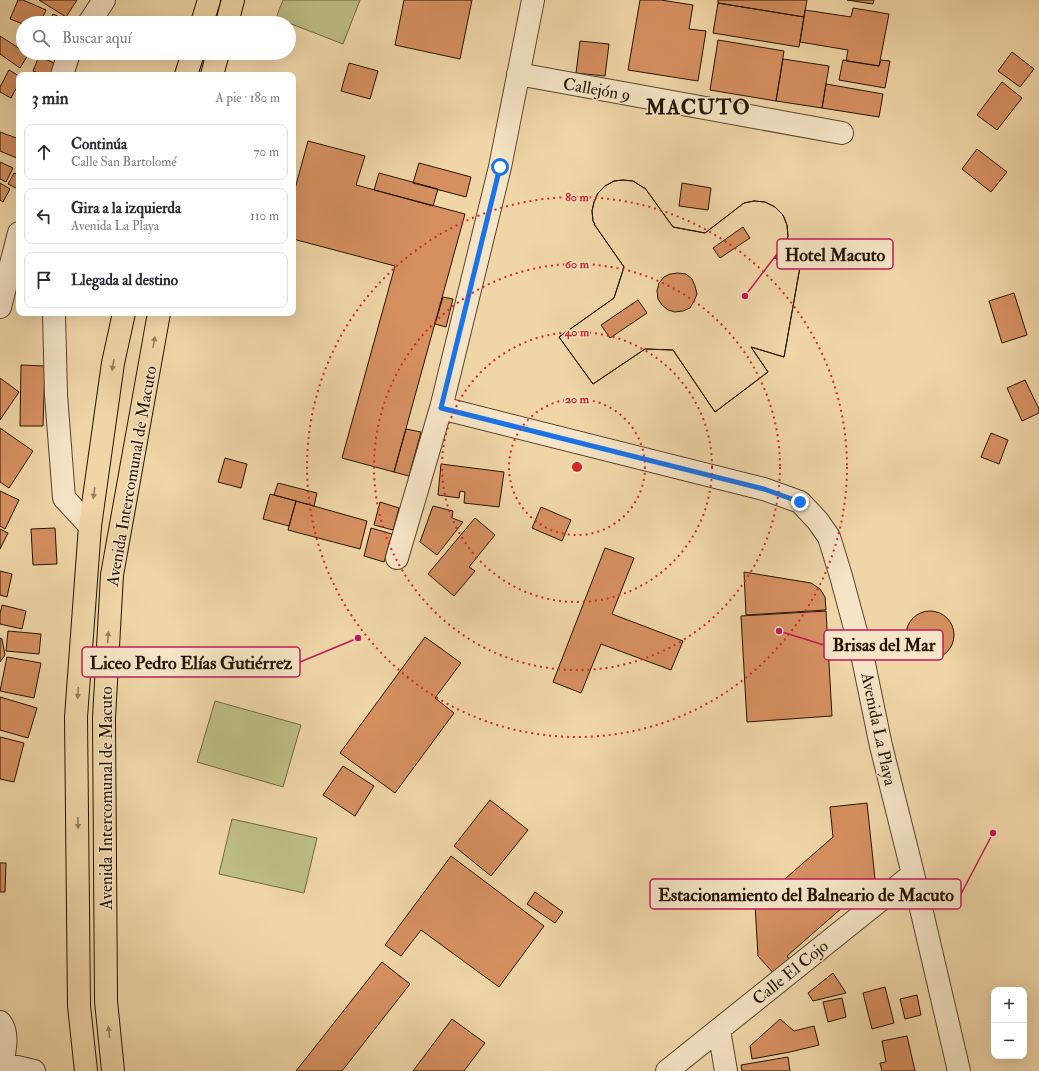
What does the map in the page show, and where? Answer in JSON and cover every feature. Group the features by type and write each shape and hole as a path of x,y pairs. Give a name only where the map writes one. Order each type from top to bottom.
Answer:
{"main road":[{"path":"204,16 209,0"},
{"path":"229,16 233,0"},
{"path":"187,72 191,60"},
{"path":"213,72 216,60"},
{"name":"Avenida Intercomunal de Macuto","path":"86,1071 79,1006 76,717 90,526 113,363 123,316"},
{"name":"Avenida Intercomunal de Macuto","path":"113,1071 106,1001 104,718 111,583 158,316"}],"street":[{"path":"94,16 104,0"},
{"path":"397,558 441,408 500,167 533,0"},
{"path":"63,72 67,60"},
{"name":"Callejón 9","path":"518,74 842,133"},
{"path":"0,307 16,245"},
{"path":"54,316 56,394 64,498 90,526"},
{"name":"Avenida La Playa","path":"441,408 764,489 800,502 817,520 829,537 862,654 881,746 913,874 959,1071"},
{"name":"Calle El Cojo","path":"667,1071 913,874"},
{"path":"0,1022 3,1026 6,1045 1,1063 34,1071"},
{"path":"719,1030 726,1071"}],"green space":[{"path":"283,0 360,0 343,44 296,26 296,16 277,16"},
{"path":"215,701 301,725 283,787 197,762"},
{"path":"232,819 317,838 304,893 219,874"}],"building":[{"path":"18,0 23,0 46,10 43,16 16,16 16,21 10,19"},
{"path":"39,0 77,0 67,16"},
{"path":"404,0 472,0 460,59 395,45"},
{"path":"640,0 661,0 693,5 689,29 706,31 698,81 628,70"},
{"path":"718,0 807,0 804,17 718,3"},
{"path":"847,0 874,0 873,4"},
{"path":"718,3 804,17 799,47 713,33"},
{"path":"853,8 889,14 879,66 846,61 848,50 800,42 805,10 851,17"},
{"path":"0,36 16,46 16,60 25,60 20,68 0,54"},
{"path":"718,40 784,51 776,101 710,90"},
{"path":"580,41 609,44 605,76 576,73"},
{"path":"1012,52 1034,69 1020,87 998,71"},
{"path":"783,59 829,66 822,108 776,101"},
{"path":"37,60 48,60 56,64 52,72 33,71"},
{"path":"843,60 879,66 881,60 890,61 885,88 839,80"},
{"path":"349,63 378,71 370,99 341,91"},
{"path":"9,70 16,74 16,89 11,98 0,92 0,87"},
{"path":"1002,82 1022,98 997,130 977,115"},
{"path":"826,84 883,94 879,117 822,108"},
{"path":"0,132 16,138 16,158 0,151"},
{"path":"308,141 365,156 356,185 465,214 394,472 342,458 395,266 296,240 296,185"},
{"path":"977,149 1007,172 991,192 962,169"},
{"path":"0,162 13,168 6,182 0,179"},
{"path":"419,163 471,177 466,197 413,183"},
{"path":"14,173 16,174 16,188 8,184"},
{"path":"379,173 438,189 433,206 374,190"},
{"path":"614,181 633,181 645,188 673,227 705,233 744,203 754,201 765,202 775,207 783,215 787,225 788,236 785,247 778,256 774,258 800,267 784,357 751,347 768,372 715,412 673,350 645,349 593,384 559,337 614,298 624,267 594,224 592,211 598,193 605,186","holes":["670,274 686,274 692,279 695,286 697,294 694,301 690,308 683,311 675,312 668,310 658,299 657,291 659,283 664,277"]},
{"path":"614,181 633,181 645,188 673,227 705,233 744,203 754,201 765,202 775,207 783,215 787,225 788,236 785,247 778,256 774,258 800,267 784,357 751,347 768,372 715,412 673,350 645,349 593,384 559,337 614,298 624,267 594,224 592,211 598,193 605,186","holes":["743,227 750,238 720,258 713,248","638,300 647,313 610,338 601,325"]},
{"path":"0,183 10,189 3,202 0,200"},
{"path":"682,183 711,188 708,210 679,206"},
{"path":"1014,293 1027,335 1002,343 989,301"},
{"path":"443,297 453,299 446,327 435,324"},
{"path":"21,365 45,366 43,426 20,426"},
{"path":"0,378 19,392 0,420"},
{"path":"1025,380 1039,409 1039,413 1022,421 1007,388"},
{"path":"0,428 33,451 9,488 0,482"},
{"path":"406,429 421,432 409,476 394,472"},
{"path":"991,433 1008,440 999,464 981,457"},
{"path":"225,458 247,464 241,488 218,482"},
{"path":"441,464 504,472 499,507 464,503 465,492 460,491 459,498 438,495"},
{"path":"278,483 317,493 314,506 274,495"},
{"path":"0,491 19,500 5,529 0,526"},
{"path":"270,494 296,501 289,526 263,519"},
{"path":"296,501 367,521 360,549 288,530"},
{"path":"380,502 399,508 393,530 374,525"},
{"path":"433,506 453,511 452,518 463,522 437,555 420,542"},
{"path":"541,507 571,520 562,541 532,528"},
{"path":"475,518 495,535 469,567 475,571 454,596 428,574"},
{"path":"55,528 57,564 33,565 31,529"},
{"path":"371,528 392,534 384,562 364,556"},
{"path":"0,529 8,533 0,549"},
{"path":"605,548 634,558 612,614 683,641 671,670 601,644 581,693 553,682"},
{"path":"0,571 12,574 7,597 0,595"},
{"path":"744,572 811,583 820,589 825,597 826,610 746,615"},
{"path":"2,605 26,611 22,629 0,624"},
{"path":"826,611 832,716 747,722 741,616"},
{"path":"925,611 935,611 944,615 950,621 953,626 953,644 944,655 935,659 925,659 916,655 910,649 906,640 906,630 910,621 916,615"},
{"path":"8,631 41,634 39,654 6,651"},
{"path":"425,637 461,663 435,698 454,713 395,793 340,753"},
{"path":"0,638 2,639 5,655 0,662"},
{"path":"7,657 41,663 34,698 0,691"},
{"path":"0,697 37,708 28,738 0,730"},
{"path":"0,737 24,743 14,782 0,779"},
{"path":"343,766 374,786 355,816 323,795"},
{"path":"490,800 528,830 491,876 454,846"},
{"path":"867,803 875,879 787,956 792,962 776,976 758,956 755,905 833,837 830,807"},
{"path":"451,856 544,926 499,987 421,930 401,956 385,945"},
{"path":"0,863 6,863 5,892 0,892"},
{"path":"535,892 563,912 555,923 527,904"},
{"path":"382,962 410,984 342,1071 296,1071"},
{"path":"833,973 846,993 813,1001 808,993"},
{"path":"885,987 894,1023 872,1029 863,993"},
{"path":"917,995 921,1015 905,1019 900,999"},
{"path":"842,998 846,1017 828,1022 823,1002"},
{"path":"452,1019 485,1043 464,1071 413,1071"},
{"path":"780,1019 794,1031 814,1026 819,1045 752,1059 750,1046"},
{"path":"907,1036 915,1071 882,1071 880,1063 886,1062 882,1041"},
{"path":"788,1057 790,1071 742,1071 741,1065"}],"place":[{"name":"Hotel Macuto","path":"745,296"},
{"name":"Brisas del Mar","path":"779,631"},
{"name":"Liceo Pedro Elías Gutiérrez","path":"358,638"},
{"name":"Estacionamiento del Balneario de Macuto","path":"993,833"}],"district":[{"name":"MACUTO","path":"698,107"}],"route":[{"path":"500,167 441,408 764,489 800,502"}]}
